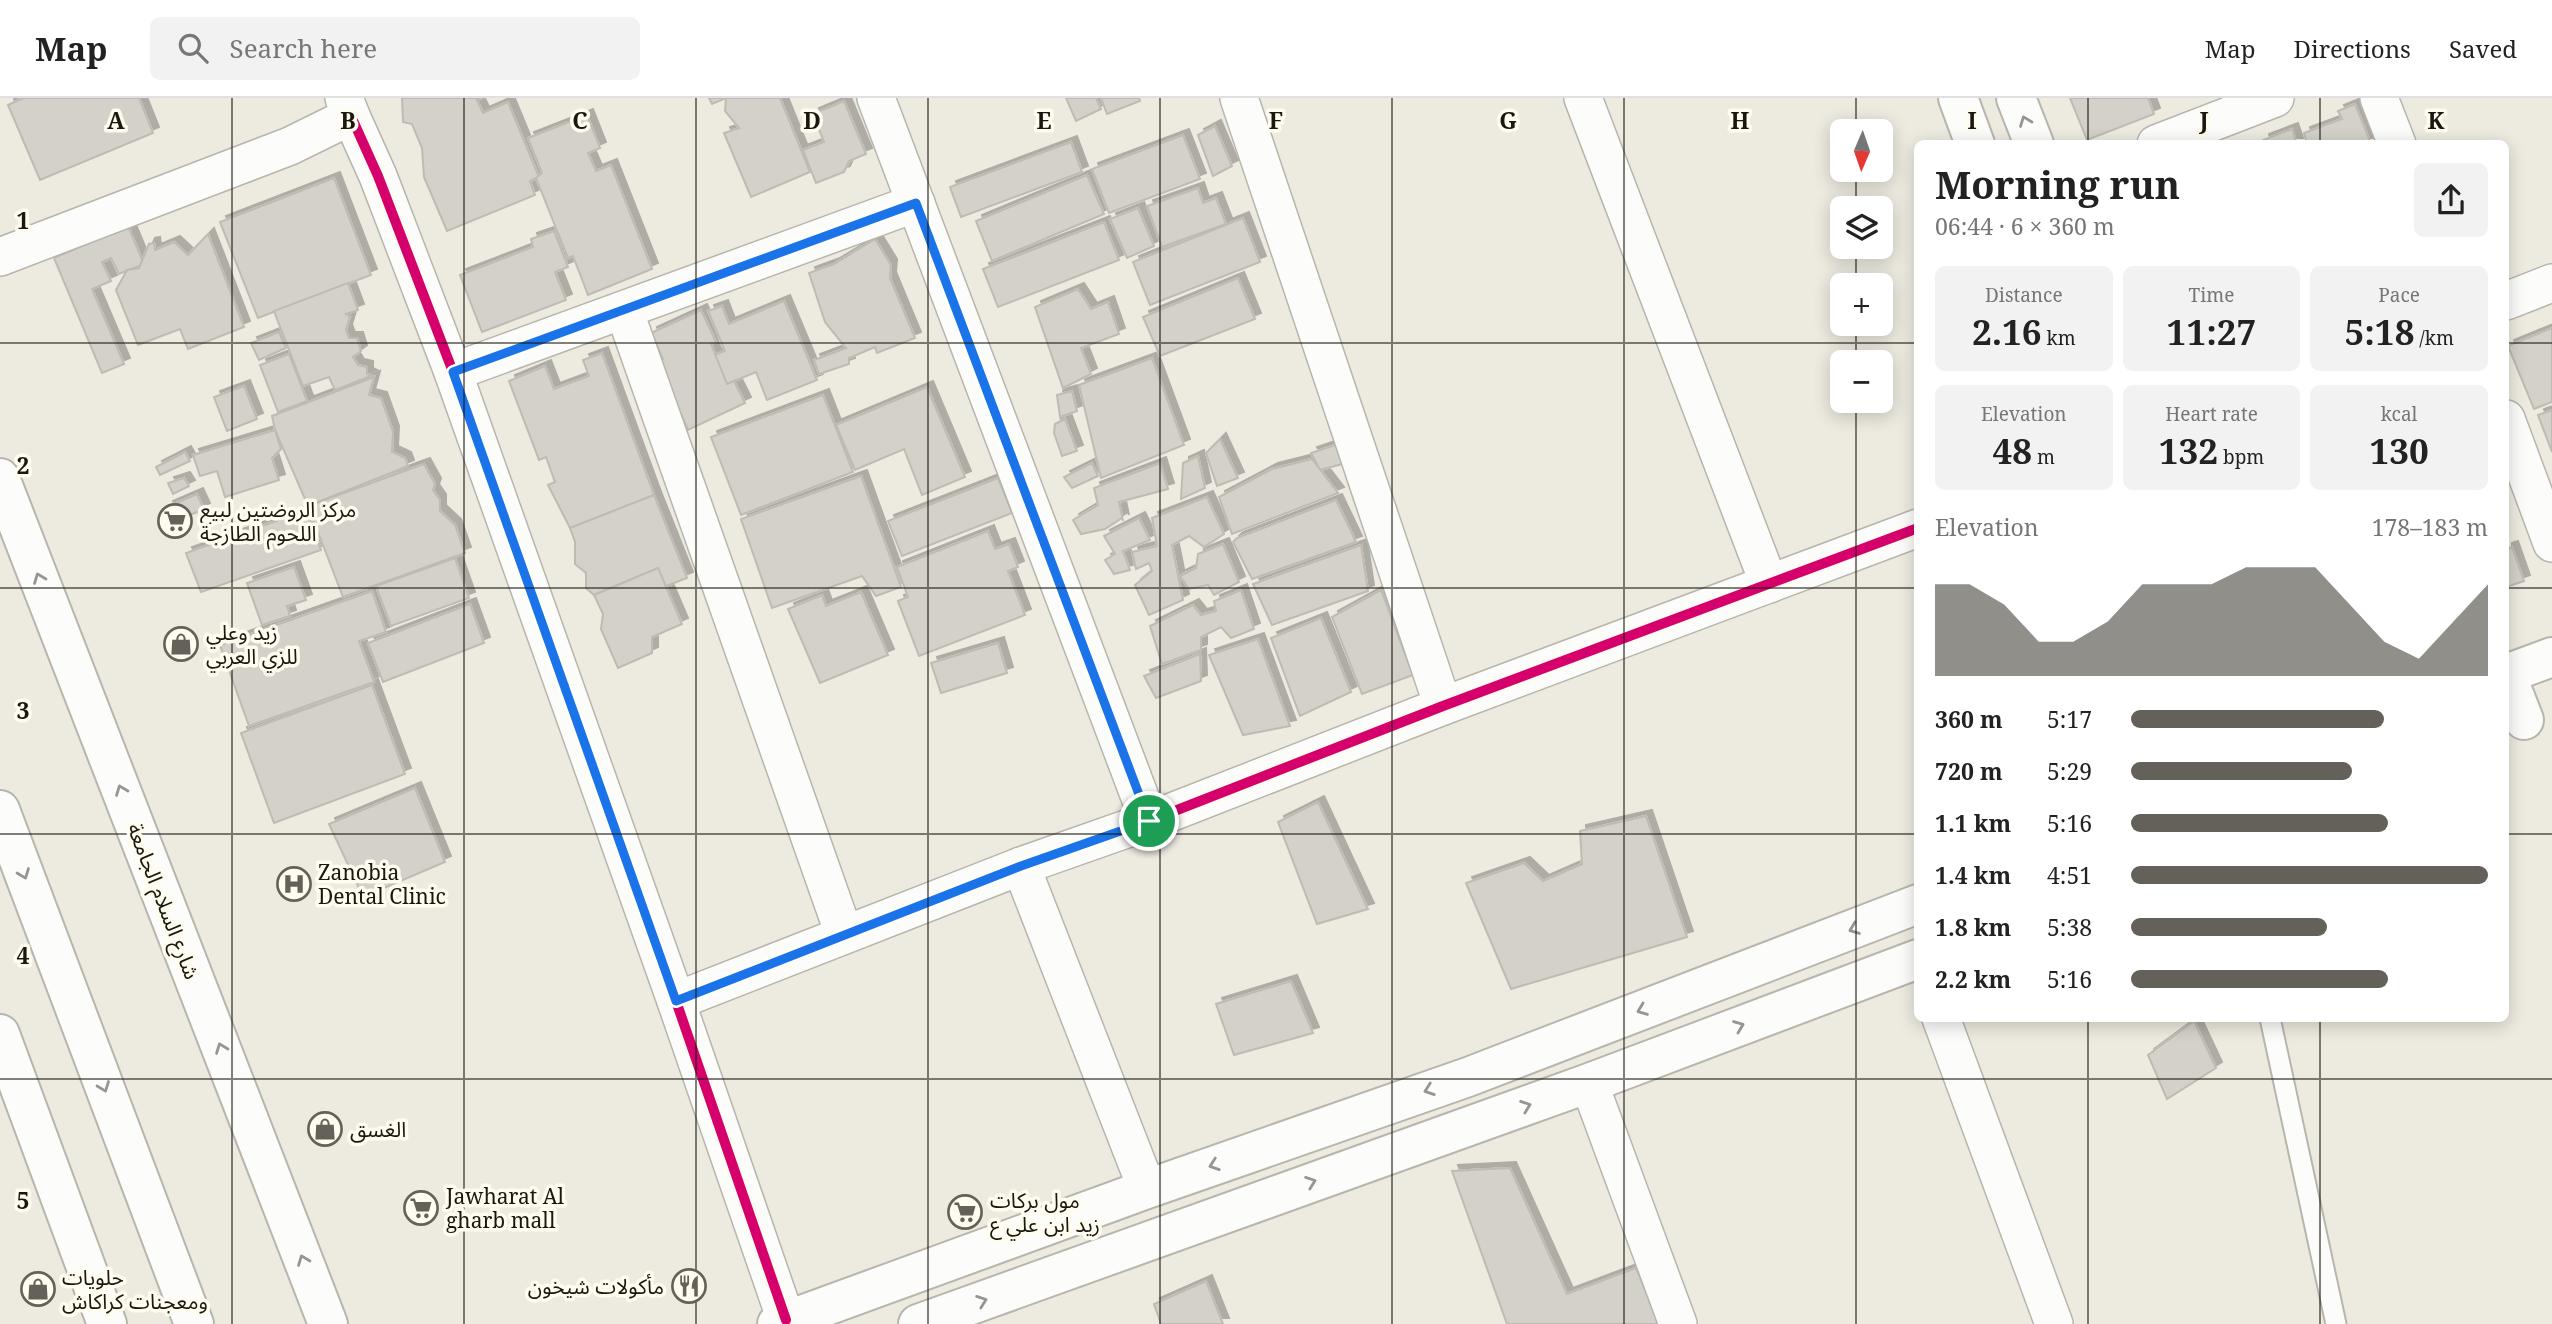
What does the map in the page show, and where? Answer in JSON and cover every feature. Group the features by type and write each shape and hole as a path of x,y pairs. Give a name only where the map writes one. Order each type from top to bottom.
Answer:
{"street":[{"path":"876,98 1149,821"},
{"path":"1239,98 1443,706"},
{"path":"1583,98 1769,584"},
{"path":"1958,98 1974,140"},
{"path":"2016,98 2032,140"},
{"path":"2166,140 2276,98"},
{"path":"2379,98 2395,140"},
{"path":"0,257 290,146 347,107 374,167 453,372 676,1001 781,1322 1147,1189 1468,1077 1914,906"},
{"path":"453,372 916,203"},
{"path":"2509,300 2552,283"},
{"path":"624,310 844,934"},
{"path":"2509,427 2552,543"},
{"name":"شارع السلام الجامعة","path":"0,478 332,1318"},
{"path":"676,1001 1021,866 1149,821 1443,706 1914,530"},
{"path":"2509,673 2552,657"},
{"path":"2509,680 2527,719"},
{"path":"1,816 194,1324"},
{"path":"1021,866 1147,1189"},
{"path":"918,1324 1589,1083 1914,961"},
{"path":"1942,1022 2054,1324"},
{"path":"0,1034 107,1324"},
{"path":"1589,1083 1678,1324"}],"lane":[{"path":"2271,1022 2336,1324"}],"building":[{"path":"23,98 139,98 153,133 40,180 8,105"},
{"path":"402,98 482,98 477,100 483,113 508,102 539,177 530,181 535,195 447,231 424,177 422,148 412,124 403,122"},
{"path":"709,98 726,98 712,104"},
{"path":"726,98 780,98 810,172 751,197 724,133 739,128 725,111"},
{"path":"1066,98 1096,98 1101,109 1076,121"},
{"path":"1101,98 1139,98 1140,101 1107,114"},
{"path":"2070,98 2148,98 2154,114 2087,140"},
{"path":"844,101 866,154 849,161 844,172 816,183 803,150 824,142 813,114"},
{"path":"2355,104 2369,140 2306,140 2304,133 2342,119 2338,111"},
{"path":"587,115 600,148 588,153 596,171 611,165 652,269 588,295 573,256 568,258 536,178 542,173 528,138"},
{"path":"1215,126 1232,166 1213,176 1198,135"},
{"path":"2292,129 2296,140 2263,140"},
{"path":"1183,135 1200,179 1109,213 1092,169"},
{"path":"1071,142 1082,172 961,217 950,187"},
{"path":"1087,175 1104,214 992,261 976,221"},
{"path":"334,178 371,275 258,318 220,222"},
{"path":"1198,188 1203,203 1216,198 1226,224 1162,247 1147,206"},
{"path":"1138,208 1154,246 1127,258 1110,219"},
{"path":"1243,218 1260,262 1150,305 1133,262"},
{"path":"1104,222 1119,260 998,307 983,269"},
{"path":"128,226 144,264 119,274 111,258 102,262 111,281 92,289 124,364 102,373 54,258"},
{"path":"554,231 568,267 555,272 566,300 482,332 460,275 533,247 531,239"},
{"path":"208,234 244,327 188,349 180,329 138,345 116,290 127,270 139,268 149,244 154,243 155,250 174,242 188,255"},
{"path":"875,239 891,265 890,278 915,338 877,353 875,347 849,358 849,364 819,374 814,360 846,348 825,322 809,273 834,264"},
{"path":"1238,278 1255,319 1160,356 1143,317"},
{"path":"348,283 358,310 346,314 350,317 346,330 349,338 357,338 361,351 353,357 358,365 367,367 367,374 371,376 335,390 329,377 303,386 274,311"},
{"path":"1078,289 1091,309 1108,302 1119,334 1081,348 1091,374 1063,388 1035,307"},
{"path":"784,301 817,380 767,400 756,372 727,384 714,355 725,351 708,311 722,306 729,324"},
{"path":"701,310 716,342 711,344 727,384 734,381 745,403 688,430 657,361 663,359 651,333"},
{"path":"2552,328 2552,402 2534,409 2509,346"},
{"path":"279,332 286,348 259,360 251,343"},
{"path":"602,353 654,495 570,528 548,485 555,482 546,457 539,460 509,381 545,366 554,389 589,376 583,360"},
{"path":"289,354 307,401 278,412 260,365"},
{"path":"1152,358 1184,445 1101,478 1079,385"},
{"path":"374,377 369,395 381,398 393,432 392,452 405,458 408,466 308,506 275,430 272,416"},
{"path":"244,386 257,419 227,431 214,397"},
{"path":"927,387 965,477 922,495 904,449 855,470 836,425"},
{"path":"1072,391 1077,411 1060,417 1057,395"},
{"path":"823,395 853,472 741,515 711,437"},
{"path":"2552,410 2552,452 2538,415"},
{"path":"1065,419 1077,451 1062,456 1054,433 1055,424"},
{"path":"275,430 281,449 272,458 279,480 225,497 217,471 200,476 193,455"},
{"path":"1220,439 1238,478 1217,486 1206,453"},
{"path":"1341,443 1346,463 1320,470 1311,453"},
{"path":"185,452 190,461 160,475 156,467"},
{"path":"1198,456 1205,488 1181,499 1183,463"},
{"path":"1312,459 1338,493 1232,534 1219,497 1272,469"},
{"path":"1092,463 1098,476 1072,488 1064,477"},
{"path":"1160,463 1168,489 1119,502 1123,521 1122,518 1105,529 1081,534 1073,520 1098,505 1094,488"},
{"path":"424,464 435,484 433,490 440,500 440,511 455,525 465,553 343,597 308,506"},
{"path":"861,476 901,587 876,596 862,576 772,608 741,519"},
{"path":"184,478 189,486 173,494 168,483"},
{"path":"998,478 1012,513 902,556 888,521"},
{"path":"197,494 204,509 174,522 167,507"},
{"path":"654,495 687,578 664,587 658,568 594,595 586,588 586,573 575,564 575,542 570,528"},
{"path":"1207,497 1224,534 1204,547 1189,536 1172,545 1183,600 1149,615 1135,585 1152,571 1149,563 1136,569 1132,552 1157,546 1152,518"},
{"path":"1336,500 1356,542 1252,579 1233,542 1237,538"},
{"path":"307,510 321,550 201,592 186,553"},
{"path":"1139,518 1150,540 1123,551 1130,570 1114,574 1105,560 1115,554 1104,536"},
{"path":"988,531 995,549 1009,544 1018,567 1008,571 1025,615 919,656 898,601 908,597 897,567"},
{"path":"1223,544 1239,582 1214,595 1208,585 1189,589 1180,576 1196,568 1198,554"},
{"path":"1361,545 1368,591 1272,625 1253,584"},
{"path":"2512,547 2524,581 2509,586 2509,548"},
{"path":"455,558 469,598 391,626 376,586"},
{"path":"294,567 306,600 287,606 290,616 262,625 247,583"},
{"path":"658,568 682,624 652,637 652,653 618,668 601,629 603,614 594,595"},
{"path":"1241,590 1254,629 1231,638 1221,627 1201,637 1201,650 1162,664 1150,626 1193,605 1201,615 1216,611 1214,601"},
{"path":"1381,590 1413,675 1362,694 1332,617"},
{"path":"372,591 386,632 359,641 374,682 249,726 220,645"},
{"path":"861,592 888,655 820,683 788,609 822,595 826,606"},
{"path":"470,604 484,643 383,682 368,643"},
{"path":"1321,618 1351,692 1300,716 1271,638"},
{"path":"1258,639 1290,726 1243,735 1209,655"},
{"path":"998,643 1007,673 941,693 931,663"},
{"path":"1200,654 1201,681 1156,698 1144,676"},
{"path":"372,685 405,774 274,823 241,733"},
{"path":"415,788 445,862 363,897 329,824"},
{"path":"1318,802 1368,909 1317,924 1278,822"},
{"path":"1646,816 1687,937 1511,989 1466,883 1524,863 1543,881 1582,864 1580,831"},
{"path":"1291,981 1313,1033 1234,1055 1216,1004"},
{"path":"2194,1022 2216,1068 2167,1099 2148,1055"},
{"path":"1510,1168 1567,1294 1636,1268 1659,1324 1507,1324 1452,1171"},
{"path":"1206,1281 1223,1324 1161,1324 1154,1304"}],"cycle path":[{"path":"351,116 378,176 453,372 786,1320"},
{"path":"676,1001 1021,866 1149,821 1443,706 1914,529"}],"place":[{"name":"مركز الروضتين لبيع اللحوم الطازجة","path":"175,521"},
{"name":"زيد وعلي للزي العربي","path":"181,644"},
{"name":"Zanobia Dental Clinic","path":"294,884"},
{"name":"الغسق","path":"325,1129"},
{"name":"Jawharat Al gharb mall","path":"421,1208"},
{"name":"مول بركات زيد ابن علي ع","path":"965,1212"},
{"name":"مأكولات شيخون","path":"689,1286"},
{"name":"حلويات ومعجنات كراكاش","path":"38,1289"}],"route":[{"path":"916,203 1149,821 1021,866 676,1001 453,372 916,203"}]}
